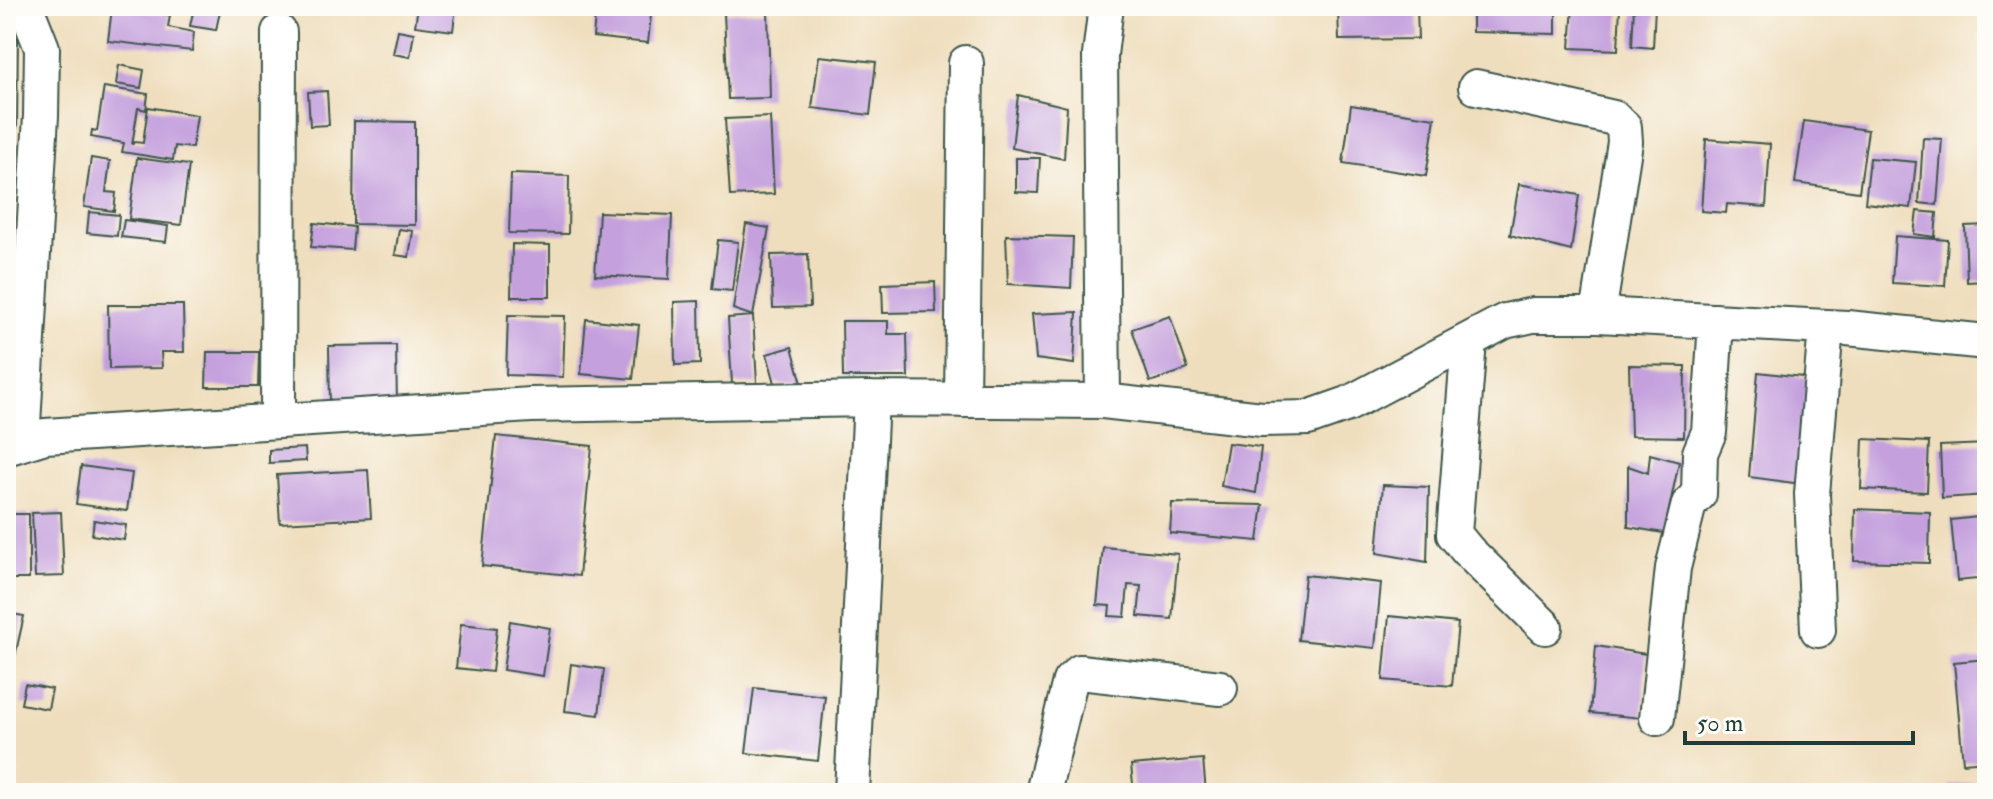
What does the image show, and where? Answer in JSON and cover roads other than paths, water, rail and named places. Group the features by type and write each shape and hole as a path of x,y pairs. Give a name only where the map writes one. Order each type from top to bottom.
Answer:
{"street":[{"path":"17,6 31,20 42,48 41,116 14,444 45,436 531,405 871,399 1103,401 1262,419 1308,418 1348,404 1505,321 1533,315 1598,315 1826,327 1987,342"},
{"path":"1103,401 1100,55 1106,6"},
{"path":"278,420 279,32"},
{"path":"962,400 966,63"},
{"path":"1476,87 1614,118 1624,127 1625,142 1598,315"},
{"path":"1657,718 1673,568 1689,504 1699,494 1700,453 1709,432 1716,321"},
{"path":"1818,630 1812,494 1826,327"},
{"path":"1469,341 1454,534 1545,627"},
{"path":"852,793 871,399"},
{"path":"1043,793 1070,681 1080,672 1220,688"}]}
